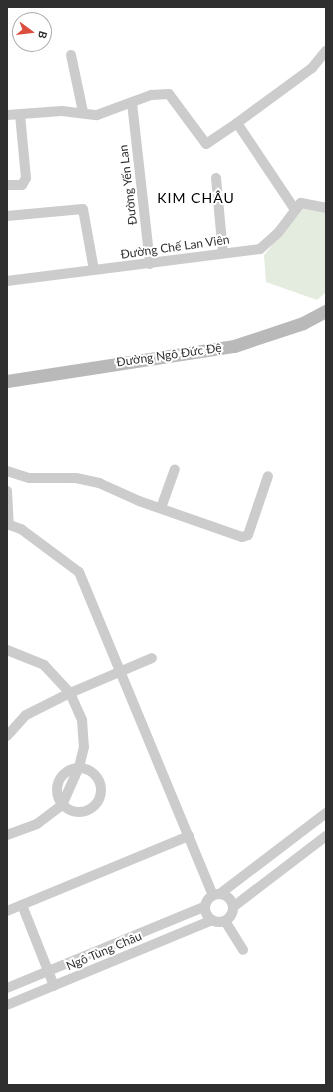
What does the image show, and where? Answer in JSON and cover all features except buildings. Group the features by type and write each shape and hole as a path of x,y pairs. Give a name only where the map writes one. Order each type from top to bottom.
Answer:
{"main road":[{"name":"Đường Ngô Đức Đệ","path":"7,381 234,346 303,323 326,311"}],"street":[{"path":"7,115 62,111 83,112 97,115 151,95 169,94 206,144 312,68 326,51"},
{"path":"71,55 83,112"},
{"name":"Đường Yến Lan","path":"132,103 150,264"},
{"path":"7,185 22,185 26,178 20,114"},
{"path":"237,123 294,208 300,203 326,208"},
{"path":"216,178 223,253"},
{"name":"Đường Chế Lan Viên","path":"7,281 260,249 278,232 294,208"},
{"path":"7,216 83,209 94,270"},
{"path":"161,508 175,469"},
{"path":"7,471 38,479 83,479 246,537 268,476"},
{"path":"7,490 8,524 79,572 190,836 217,894 229,898 233,907 231,916 225,921 212,920 204,907 217,894 326,813"},
{"path":"7,650 44,665 70,693 82,720 84,747 79,768"},
{"path":"7,736 26,715 70,693 152,658"},
{"path":"79,768 87,769 98,779 100,786 98,801 87,810 79,812 62,805 57,796 58,782 66,771 79,768"},
{"path":"7,835 37,824 62,805"},
{"path":"7,911 190,836"},
{"path":"233,907 326,836"},
{"path":"22,905 54,986"},
{"name":"Ngô Tùng Châu","path":"7,988 204,907"},
{"name":"Ngô Tùng Châu","path":"7,1006 212,920"},
{"path":"225,921 243,950"}],"shaded area":[{"path":"303,208 326,212 326,292 317,300 266,282 264,255"}],"district":[{"name":"KIM CHÂU","path":"196,198"}]}
